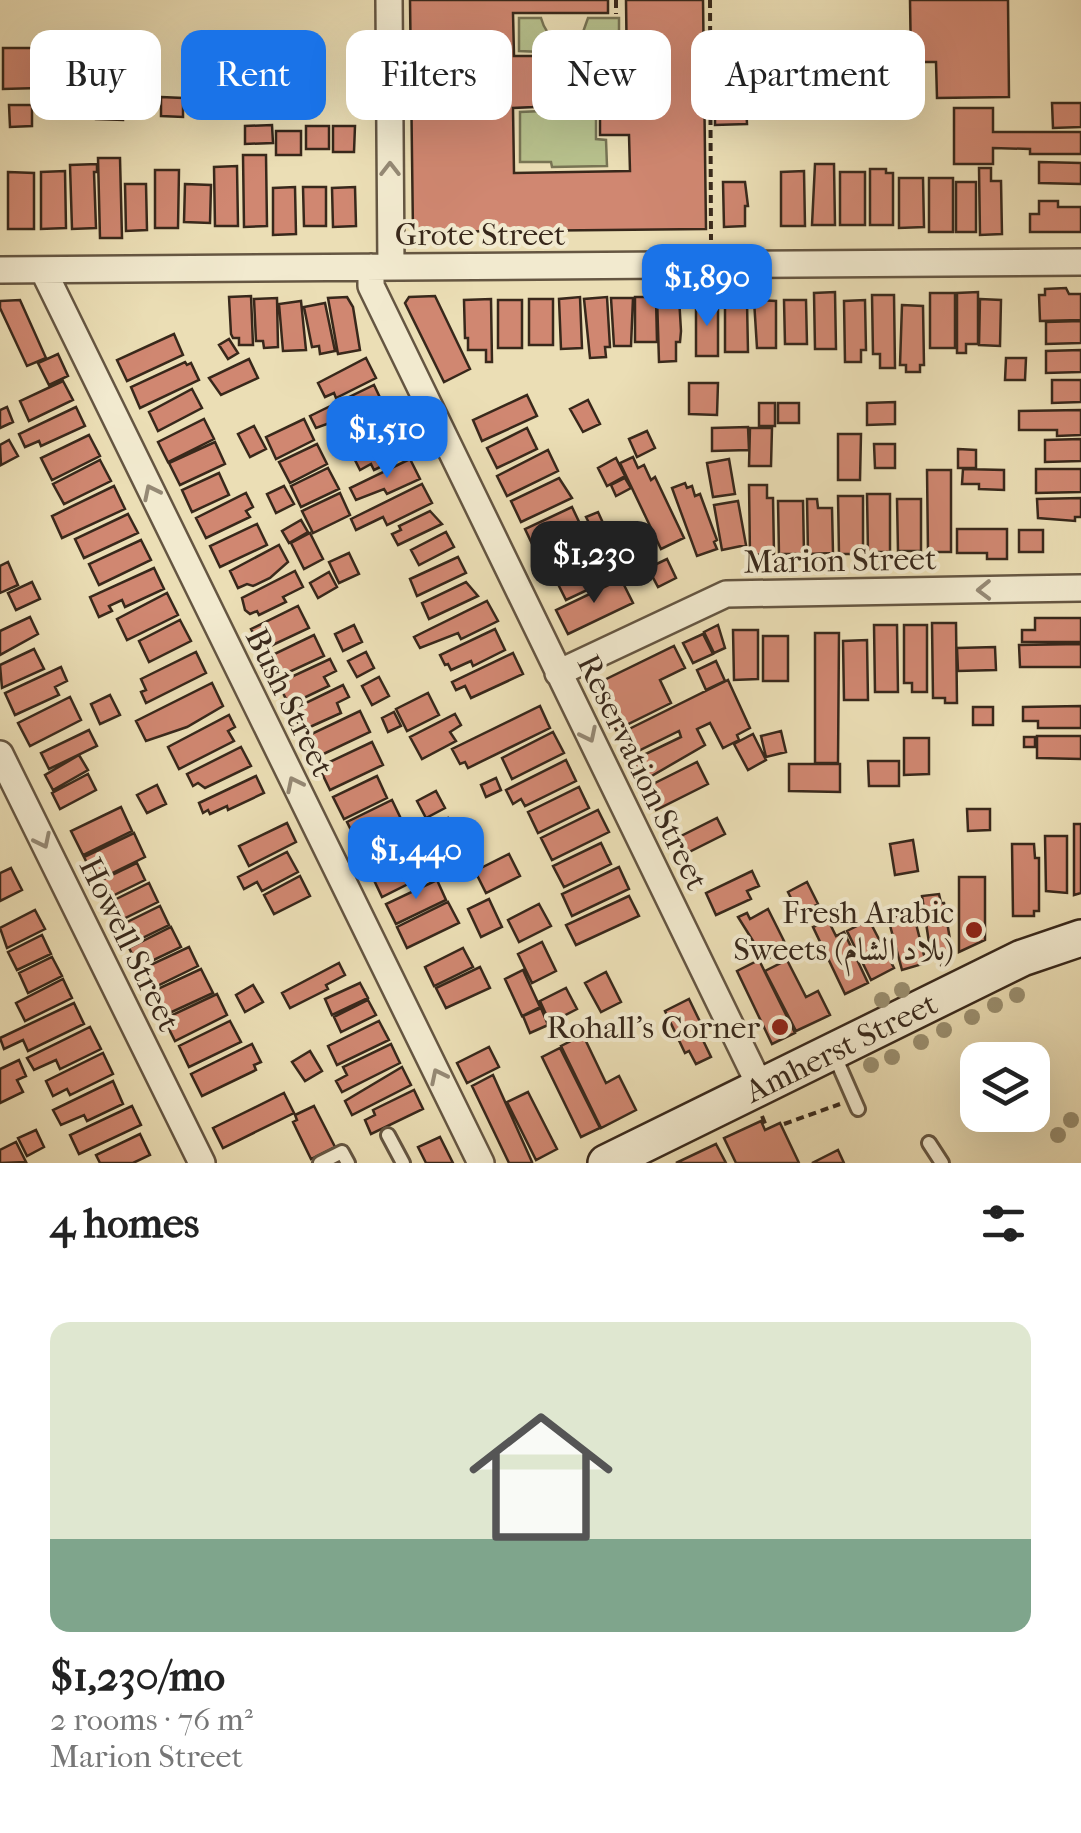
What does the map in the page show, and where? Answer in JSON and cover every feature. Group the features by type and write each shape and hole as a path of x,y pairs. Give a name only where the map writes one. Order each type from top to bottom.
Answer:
{"street":[{"name":"Reservation Street","path":"388,0 381,267 371,286 761,1088"},
{"name":"Grote Street","path":"0,270 1081,262"},
{"name":"Bush Street","path":"42,270 481,1163"},
{"name":"Marion Street","path":"558,672 726,594 1081,588"},
{"name":"Howell Street","path":"0,754 202,1163"},
{"name":"Amherst Street","path":"606,1163 1022,958 1081,938"}],"lane":[{"path":"833,1052 858,1109"},
{"path":"388,1135 402,1163"},
{"path":"928,1144 942,1163"},
{"path":"320,1163 342,1152 348,1163"}],"path":[{"path":"616,0 616,14"},
{"path":"710,0 712,265"},
{"path":"784,1124 840,1104"}],"green space":[{"path":"519,18 541,18 546,30 532,30 532,52 519,51"},
{"path":"588,18 619,18 619,30 584,30"},
{"path":"532,111 532,120 596,120 596,139 606,140 607,166 552,167 551,162 520,162 520,112"}],"building":[{"path":"410,0 608,0 608,13 513,13 514,56 532,56 532,107 513,108 514,173 630,171 629,135 600,135 600,120 671,120 671,30 626,30 626,0 703,0 703,30 691,30 691,120 705,120 706,229 413,232 412,120 512,120 512,30 410,30"},
{"path":"910,0 1008,0 1009,97 937,98 936,62 925,62 925,30 910,30"},
{"path":"3,48 30,48 30,88 3,89"},
{"path":"161,97 181,98 181,117 161,116"},
{"path":"1052,103 1081,103 1081,127 1053,128"},
{"path":"9,105 30,105 32,126 10,127"},
{"path":"954,108 993,108 993,132 1081,132 1081,154 1030,154 1030,149 993,148 993,164 954,164"},
{"path":"715,120 747,120 747,124 715,125"},
{"path":"272,125 273,143 245,144 245,126"},
{"path":"306,126 329,126 329,149 306,149"},
{"path":"333,126 355,126 354,152 333,152"},
{"path":"276,131 301,131 301,155 276,155"},
{"path":"243,155 266,155 267,226 244,227"},
{"path":"98,158 120,158 122,238 100,238"},
{"path":"1039,162 1081,163 1081,184 1039,183"},
{"path":"97,164 96,228 72,229 70,165"},
{"path":"815,164 834,164 835,225 812,225"},
{"path":"237,166 238,226 215,226 214,167"},
{"path":"979,168 991,168 991,181 1001,181 1002,234 980,235"},
{"path":"870,169 893,173 893,225 870,225"},
{"path":"155,170 179,170 178,228 155,228"},
{"path":"65,171 66,228 41,229 41,172"},
{"path":"804,171 805,226 781,226 781,172"},
{"path":"8,172 34,173 34,229 8,229"},
{"path":"840,172 865,172 865,225 840,225"},
{"path":"899,178 923,178 924,227 899,228"},
{"path":"929,178 953,178 953,232 929,232"},
{"path":"723,182 745,182 745,226 724,227"},
{"path":"956,182 976,182 976,232 956,232"},
{"path":"125,184 146,184 147,230 126,231"},
{"path":"185,184 211,185 210,223 184,222"},
{"path":"295,187 296,234 273,235 273,188"},
{"path":"303,187 326,187 326,226 304,226"},
{"path":"355,187 356,226 333,227 332,188"},
{"path":"1039,201 1058,201 1058,207 1081,207 1081,232 1030,232 1030,214 1039,214"},
{"path":"1066,288 1069,294 1081,294 1081,320 1040,321 1039,295 1045,295 1045,289"},
{"path":"835,292 836,349 815,349 814,293"},
{"path":"978,292 978,344 966,344 966,353 957,353 957,293"},
{"path":"930,293 955,293 955,348 930,348"},
{"path":"872,295 894,295 895,368 880,368 880,354 873,354"},
{"path":"251,296 253,345 239,345 239,338 231,334 229,297"},
{"path":"435,296 470,369 444,382 405,303 409,297"},
{"path":"347,297 353,307 360,350 338,354 328,298"},
{"path":"580,297 582,348 561,349 559,299"},
{"path":"607,297 610,347 605,347 606,357 590,358 584,299"},
{"path":"635,297 656,297 657,342 635,342"},
{"path":"657,297 679,297 681,331 680,342 676,342 676,361 659,362"},
{"path":"277,298 278,347 264,348 263,341 256,341 254,299"},
{"path":"611,298 633,298 631,346 614,346"},
{"path":"491,299 492,362 486,362 486,350 468,350 464,300"},
{"path":"529,299 553,299 553,345 529,345"},
{"path":"980,299 1001,300 1000,346 979,345"},
{"path":"20,300 46,358 27,366 0,308 0,301"},
{"path":"498,300 522,300 522,348 498,348"},
{"path":"754,300 776,301 776,348 757,348"},
{"path":"784,300 806,300 807,344 785,344"},
{"path":"865,300 866,350 861,350 861,362 845,362 844,301"},
{"path":"301,301 306,350 283,351 279,304"},
{"path":"696,302 718,302 718,356 696,356"},
{"path":"725,302 747,302 748,352 725,352"},
{"path":"325,303 335,351 320,354 319,346 312,347 304,307"},
{"path":"902,305 923,306 924,365 920,365 920,372 906,372 906,365 900,365"},
{"path":"1081,321 1081,343 1046,344 1046,322"},
{"path":"174,334 183,355 127,381 117,360"},
{"path":"229,339 238,353 228,359 219,345"},
{"path":"1081,350 1081,372 1046,373 1046,351"},
{"path":"58,354 68,376 49,385 38,363"},
{"path":"366,358 376,378 336,398 334,393 325,397 318,383"},
{"path":"1006,358 1026,358 1025,380 1005,380"},
{"path":"249,359 258,378 221,395 209,378"},
{"path":"185,362 191,363 199,380 140,408 131,387"},
{"path":"1052,380 1081,380 1081,402 1052,403"},
{"path":"63,381 73,400 29,421 20,401"},
{"path":"689,383 718,383 717,415 689,414"},
{"path":"374,385 384,406 349,423 346,417 316,428 310,416"},
{"path":"192,389 202,408 158,431 149,412"},
{"path":"527,395 537,416 482,441 473,420"},
{"path":"588,400 600,424 583,432 570,409"},
{"path":"895,402 895,424 867,425 867,403"},
{"path":"759,403 775,403 775,426 759,426"},
{"path":"778,403 799,403 799,423 778,423"},
{"path":"7,407 13,422 0,428 0,410"},
{"path":"76,407 85,426 41,446 39,441 25,447 19,434"},
{"path":"1081,410 1081,435 1057,436 1057,430 1019,430 1019,411"},
{"path":"204,419 214,439 168,462 158,442"},
{"path":"304,419 314,440 276,459 266,437"},
{"path":"254,426 266,449 250,457 238,434"},
{"path":"748,427 749,450 712,451 712,428"},
{"path":"527,428 537,449 497,468 487,448"},
{"path":"750,428 772,428 771,466 749,466"},
{"path":"647,431 655,448 637,457 629,439"},
{"path":"838,434 861,434 860,480 838,480"},
{"path":"89,435 100,456 52,480 41,458"},
{"path":"399,435 408,454 374,470 371,464 360,470 353,456"},
{"path":"1081,439 1081,461 1045,462 1045,440"},
{"path":"9,440 18,456 1,465 0,445"},
{"path":"215,442 225,464 180,485 169,463"},
{"path":"317,444 327,464 290,483 279,462"},
{"path":"874,444 895,444 895,468 875,468"},
{"path":"958,449 976,450 976,468 958,468"},
{"path":"548,450 558,471 507,496 497,476"},
{"path":"633,457 638,468 644,465 651,480 655,477 684,538 661,549 620,463"},
{"path":"616,458 625,476 607,486 598,468"},
{"path":"410,459 420,479 387,494 384,489 356,500 350,488"},
{"path":"729,459 735,494 713,497 707,463"},
{"path":"100,460 111,481 64,504 53,484"},
{"path":"328,468 339,489 301,507 291,486"},
{"path":"963,469 1004,470 1004,490 962,484"},
{"path":"1036,469 1081,469 1081,492 1036,493"},
{"path":"927,470 951,470 951,552 928,552"},
{"path":"219,473 229,495 192,512 182,490"},
{"path":"559,478 572,498 521,522 511,501"},
{"path":"625,478 631,488 616,496 611,485"},
{"path":"685,483 687,488 692,486 695,496 700,494 717,540 717,549 697,556 672,488"},
{"path":"422,484 432,503 387,525 383,517 356,530 351,519"},
{"path":"749,485 767,485 767,498 773,498 774,554 750,555"},
{"path":"114,486 125,509 62,538 52,516"},
{"path":"284,486 294,504 276,513 267,494"},
{"path":"246,493 253,507 246,511 250,517 206,538 196,518"},
{"path":"340,493 350,515 313,533 302,511"},
{"path":"867,494 890,494 890,552 868,552"},
{"path":"838,496 863,496 863,554 839,554"},
{"path":"1081,498 1081,517 1075,517 1075,521 1038,518 1037,499"},
{"path":"807,499 817,499 818,508 832,508 833,553 808,554"},
{"path":"897,499 921,499 921,551 898,551"},
{"path":"738,501 746,545 722,550 714,505"},
{"path":"778,501 803,501 804,554 779,554"},
{"path":"572,507 581,526 534,548 525,529"},
{"path":"430,511 442,524 398,545 392,534 401,530 399,526"},
{"path":"598,512 603,523 592,529 586,517"},
{"path":"128,514 138,533 84,558 75,539"},
{"path":"301,520 308,532 289,543 282,531"},
{"path":"257,524 267,545 220,567 210,546"},
{"path":"957,529 1007,529 1007,559 987,559 987,553 957,553"},
{"path":"1019,530 1043,530 1043,552 1019,552"},
{"path":"586,531 596,553 547,576 537,554"},
{"path":"446,532 454,547 419,565 411,550"},
{"path":"310,533 323,559 304,569 291,543"},
{"path":"141,540 151,560 99,585 89,564"},
{"path":"279,545 288,562 270,578 238,588 230,571"},
{"path":"349,553 359,574 339,583 329,562"},
{"path":"458,557 466,573 417,596 410,579"},
{"path":"667,559 676,578 658,587 648,568"},
{"path":"8,562 18,585 0,593 0,566"},
{"path":"589,562 600,584 566,600 555,578"},
{"path":"154,568 164,589 125,607 122,600 99,617 90,597"},
{"path":"295,571 303,587 283,597 286,602 259,615 257,611 250,614 245,610 242,598"},
{"path":"329,572 337,587 318,598 310,583"},
{"path":"621,579 633,603 568,634 556,610"},
{"path":"32,582 40,599 16,610 8,593"},
{"path":"466,582 478,596 429,619 422,603"},
{"path":"167,593 178,615 127,640 117,619"},
{"path":"487,601 498,621 461,639 458,633 420,648 414,637"},
{"path":"298,606 309,628 262,650 251,629"},
{"path":"30,617 38,634 0,655 0,631"},
{"path":"1035,618 1081,618 1081,642 1022,642 1022,630 1035,630"},
{"path":"180,620 191,641 149,662 139,641"},
{"path":"932,623 956,623 957,703 933,698"},
{"path":"354,625 362,642 343,651 335,634"},
{"path":"718,625 725,648 714,653 704,632"},
{"path":"874,625 897,625 898,692 875,692"},
{"path":"904,625 927,625 927,692 912,692 912,683 904,683"},
{"path":"495,629 505,650 473,666 471,661 451,670 445,665 440,655"},
{"path":"733,630 758,630 758,679 734,680"},
{"path":"815,633 839,633 838,763 815,763"},
{"path":"703,634 713,654 693,663 683,643"},
{"path":"314,635 324,656 276,678 266,658"},
{"path":"763,636 788,636 788,681 763,681"},
{"path":"867,640 868,700 844,700 843,641"},
{"path":"1081,644 1081,667 1020,667 1019,645"},
{"path":"674,646 685,668 660,680 671,703 616,730 594,685"},
{"path":"995,647 996,670 958,671 957,648"},
{"path":"34,649 44,669 2,688 0,665"},
{"path":"196,652 206,673 146,703 141,679"},
{"path":"366,652 374,668 357,677 348,661"},
{"path":"513,653 523,674 471,698 465,686 456,690 452,682"},
{"path":"330,659 336,671 324,677 329,686 289,705 278,683"},
{"path":"716,661 725,681 706,690 697,670"},
{"path":"61,667 67,681 55,687 59,695 15,715 5,693"},
{"path":"379,677 389,696 372,705 362,686"},
{"path":"728,680 750,728 737,735 739,740 723,748 710,723 697,729 705,745 643,781 633,760 681,737 679,731 628,756 617,735"},
{"path":"212,683 223,706 187,727 146,741 136,721"},
{"path":"343,685 349,697 337,703 341,713 301,731 291,710"},
{"path":"428,693 439,715 407,731 396,709"},
{"path":"110,695 120,715 100,724 91,704"},
{"path":"70,697 81,720 30,746 18,723"},
{"path":"540,706 550,728 468,768 465,762 460,764 452,749"},
{"path":"1081,706 1081,728 1038,728 1038,721 1023,721 1023,707"},
{"path":"973,707 993,707 993,725 973,725"},
{"path":"360,711 370,732 315,758 305,737"},
{"path":"394,712 401,726 388,732 382,718"},
{"path":"455,714 461,725 450,732 456,741 422,759 410,737"},
{"path":"229,715 235,727 228,731 234,741 179,769 168,747"},
{"path":"89,730 97,746 49,769 41,753"},
{"path":"781,731 786,752 766,757 761,736"},
{"path":"553,732 564,753 512,779 502,758"},
{"path":"753,734 766,760 748,770 734,744"},
{"path":"1037,736 1081,736 1081,759 1037,758"},
{"path":"1024,737 1035,737 1035,747 1024,747"},
{"path":"904,738 929,738 929,774 904,775"},
{"path":"372,742 383,765 330,790 319,767"},
{"path":"241,747 251,766 205,788 198,783 193,786 187,774"},
{"path":"79,755 88,770 53,790 45,775"},
{"path":"566,760 576,781 525,806 521,799 513,804 506,790"},
{"path":"868,761 899,761 899,786 869,786"},
{"path":"697,762 708,784 656,810 645,788"},
{"path":"789,764 840,764 840,792 789,791"},
{"path":"88,774 96,790 60,809 52,793"},
{"path":"256,776 264,793 228,810 227,806 203,813 199,803"},
{"path":"377,776 387,798 344,819 333,797"},
{"path":"496,778 501,790 486,797 481,785"},
{"path":"157,785 166,804 147,813 137,795"},
{"path":"579,787 589,808 538,833 528,812"},
{"path":"436,791 445,808 426,818 417,801"},
{"path":"392,800 402,821 357,842 347,822"},
{"path":"121,807 132,831 83,855 71,831"},
{"path":"967,809 990,809 990,830 968,831"},
{"path":"598,810 609,832 552,860 541,838"},
{"path":"448,818 456,833 438,842 430,827"},
{"path":"717,818 725,834 685,854 677,838"},
{"path":"287,823 296,842 249,866 239,846"},
{"path":"411,824 422,845 371,869 361,849"},
{"path":"1074,824 1081,824 1081,893 1074,895"},
{"path":"134,833 145,857 96,881 84,857"},
{"path":"1045,836 1067,836 1067,893 1046,891"},
{"path":"913,840 918,871 895,875 890,844"},
{"path":"601,843 611,864 564,887 553,866"},
{"path":"1012,844 1034,844 1035,858 1039,858 1039,911 1034,911 1034,916 1013,916"},
{"path":"461,845 470,862 452,871 443,855"},
{"path":"287,852 298,872 262,891 257,882 244,889 238,877"},
{"path":"424,853 431,867 425,869 428,874 382,897 373,878"},
{"path":"509,854 520,876 486,893 475,871"},
{"path":"137,863 145,880 106,899 98,882"},
{"path":"619,867 629,889 572,916 562,894"},
{"path":"11,868 22,890 0,901 0,873"},
{"path":"752,871 759,886 747,891 751,899 716,915 706,893"},
{"path":"300,876 310,896 274,914 264,895"},
{"path":"959,877 985,877 985,940 959,952"},
{"path":"437,880 446,900 396,924 386,904"},
{"path":"807,882 818,904 799,914 788,892"},
{"path":"149,883 158,902 117,922 108,903"},
{"path":"939,894 952,952 931,956 922,896"},
{"path":"629,896 639,916 576,945 566,925"},
{"path":"489,899 502,927 481,937 468,909"},
{"path":"448,902 459,923 407,948 397,927"},
{"path":"539,904 551,926 519,942 508,920"},
{"path":"160,906 169,925 128,945 119,926"},
{"path":"768,909 784,941 779,944 783,951 765,960 738,917 747,913 750,919"},
{"path":"35,910 45,929 7,948 0,928"},
{"path":"913,912 926,963 902,970 888,918"},
{"path":"828,920 836,936 844,932 868,983 845,994 813,927"},
{"path":"869,920 894,968 871,980 847,931"},
{"path":"171,927 181,947 139,967 129,948"},
{"path":"42,935 51,954 17,970 8,952"},
{"path":"542,942 556,971 532,983 518,954"},
{"path":"189,947 198,966 155,987 146,967"},
{"path":"463,948 473,967 434,986 425,967"},
{"path":"52,957 62,976 28,993 19,973"},
{"path":"759,960 795,1033 772,1044 737,971"},
{"path":"787,960 806,997 818,991 830,1015 796,1031 765,971"},
{"path":"339,963 345,975 326,985 328,989 290,1008 282,993"},
{"path":"480,967 490,988 446,1008 436,988"},
{"path":"201,969 213,993 163,1016 151,992"},
{"path":"523,970 540,1007 522,1016 505,979"},
{"path":"606,972 621,1002 601,1012 585,983"},
{"path":"63,979 72,998 25,1021 16,1003"},
{"path":"360,983 368,998 332,1015 325,999"},
{"path":"253,985 263,1002 245,1012 236,995"},
{"path":"566,988 577,1009 550,1023 540,1001"},
{"path":"217,994 227,1015 175,1041 164,1019"},
{"path":"689,999 705,1032 700,1034 711,1057 696,1064 689,1051 685,1053 665,1011"},
{"path":"368,1000 376,1015 341,1032 334,1017"},
{"path":"74,1003 84,1024 28,1051 23,1040 4,1049 0,1038"},
{"path":"541,1008 548,1025 530,1033 523,1016"},
{"path":"230,1021 241,1042 189,1067 179,1046"},
{"path":"379,1021 389,1040 337,1065 328,1046"},
{"path":"90,1027 101,1049 60,1069 56,1060 34,1070 27,1058"},
{"path":"583,1035 606,1083 619,1076 636,1110 601,1128 561,1046"},
{"path":"252,1044 261,1062 254,1065 256,1070 202,1096 191,1074"},
{"path":"391,1044 400,1063 342,1092 336,1081 347,1075 343,1067"},
{"path":"489,1047 499,1067 467,1083 457,1063"},
{"path":"560,1048 600,1128 581,1137 542,1057"},
{"path":"310,1051 322,1071 305,1081 292,1062"},
{"path":"103,1053 113,1074 70,1095 67,1089 53,1096 46,1081"},
{"path":"19,1060 26,1076 17,1080 23,1092 0,1103 0,1069"},
{"path":"402,1067 411,1085 352,1115 345,1101"},
{"path":"493,1075 530,1163 509,1163 472,1086"},
{"path":"113,1081 123,1104 87,1121 84,1115 61,1125 53,1110"},
{"path":"414,1090 423,1109 371,1134 365,1120 375,1115 373,1110"},
{"path":"528,1092 557,1149 536,1160 507,1102"},
{"path":"284,1093 294,1113 223,1148 213,1128"},
{"path":"132,1106 141,1125 79,1154 70,1135"},
{"path":"314,1106 335,1147 311,1159 293,1122 297,1120 295,1115"},
{"path":"761,1121 765,1130 780,1123 799,1163 736,1163 724,1138"},
{"path":"36,1130 44,1147 27,1156 18,1138"},
{"path":"140,1134 150,1155 133,1163 100,1163 96,1155"},
{"path":"440,1137 453,1163 426,1163 418,1147"},
{"path":"16,1142 26,1162 0,1163 0,1150"},
{"path":"716,1144 726,1163 676,1163"},
{"path":"838,1150 844,1163 812,1163"}],"place":[{"name":"Fresh Arabic Sweets (بلاد الشام)","path":"974,930"},
{"name":"Rohall's Corner","path":"780,1027"}]}
